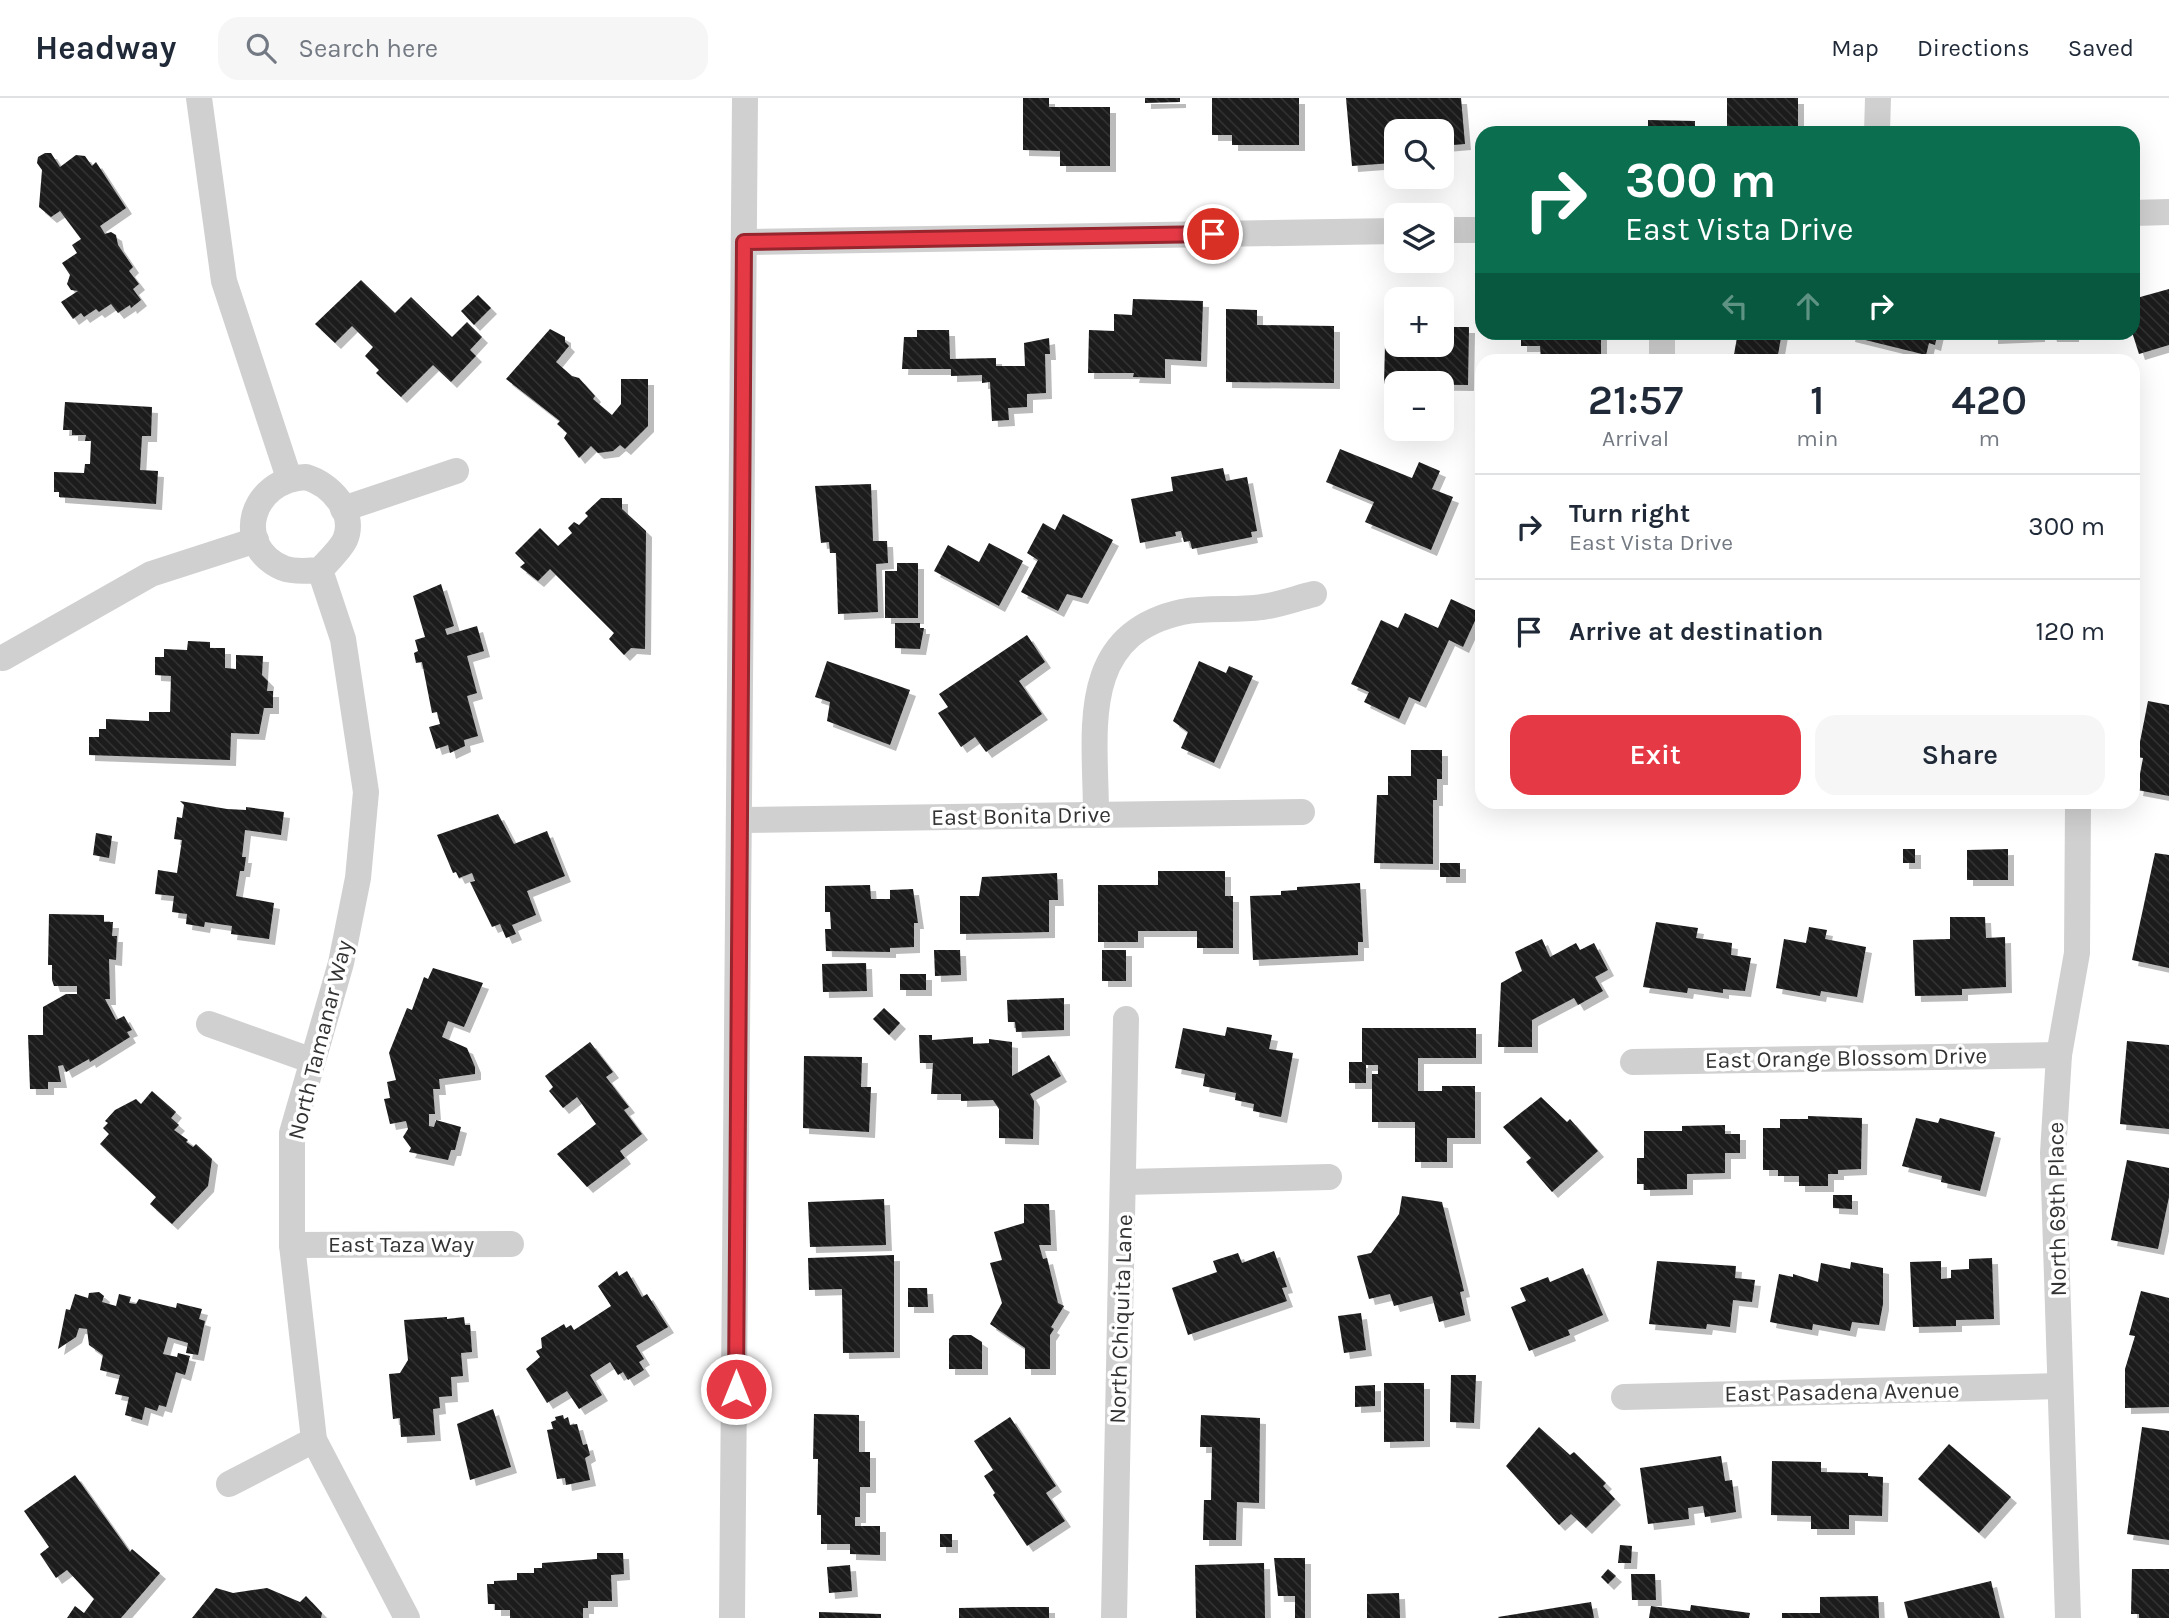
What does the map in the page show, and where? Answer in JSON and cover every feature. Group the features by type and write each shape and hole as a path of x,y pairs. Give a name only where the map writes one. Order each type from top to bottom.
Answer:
{"street":[{"path":"199,98 224,281 289,478"},
{"path":"732,1618 744,98"},
{"path":"1877,126 1878,98"},
{"path":"2140,213 2169,212"},
{"path":"1454,230 1475,230"},
{"path":"744,242 1384,231"},
{"path":"343,509 456,471"},
{"path":"289,478 319,481 340,499 343,509 347,522 345,539 320,570 285,569 267,558 256,540 253,524 259,500 271,486 289,478"},
{"path":"3,658 151,574 215,556 256,540"},
{"name":"North Tamanar Way","path":"320,570 343,639 366,792 358,878 344,951 292,1133 292,1245 314,1440 407,1618"},
{"path":"1096,815 1096,696 1109,659 1136,633 1157,620 1181,612 1219,607 1262,607 1314,594"},
{"name":"North 69th Place","path":"2068,1618 2053,1153 2059,1055 2077,953 2078,809"},
{"name":"East Bonita Drive","path":"740,820 1302,812"},
{"name":"North Chiquita Lane","path":"1114,1618 1125,1182 1126,1020"},
{"path":"209,1024 313,1061"},
{"name":"East Orange Blossom Drive","path":"1633,1062 2059,1055"},
{"path":"1125,1182 1329,1177"},
{"name":"East Taza Way","path":"292,1245 511,1244"},
{"name":"East Pasadena Avenue","path":"1625,1397 2060,1386"},
{"path":"229,1484 314,1440"}],"building":[{"path":"1023,98 1049,98 1049,107 1110,107 1110,166 1060,166 1060,151 1023,150"},
{"path":"1145,98 1180,98 1180,102 1145,103"},
{"path":"1212,98 1299,98 1299,145 1232,145 1232,135 1212,135"},
{"path":"1346,98 1461,98 1465,144 1454,145 1454,119 1384,119 1384,164 1352,166"},
{"path":"1727,98 1798,98 1798,126 1727,126"},
{"path":"1648,120 1695,121 1695,126 1648,126"},
{"path":"51,153 60,167 76,155 85,156 92,166 96,162 126,208 100,226 105,234 111,232 116,235 118,245 133,267 129,271 139,284 133,289 141,300 131,308 130,305 118,313 111,304 99,312 96,309 84,317 81,313 73,319 61,302 78,291 71,290 67,284 70,275 62,263 77,253 72,245 81,239 60,211 51,217 39,207 42,170 37,163 38,157"},
{"path":"361,280 395,313 411,297 452,337 467,322 482,337 470,350 476,356 451,382 433,365 401,397 376,373 379,370 365,356 373,347 352,326 335,343 315,324"},
{"path":"2169,289 2169,345 2139,354 2135,340 2140,340 2140,297"},
{"path":"478,295 491,308 474,325 461,311"},
{"path":"1133,299 1203,301 1201,361 1165,359 1165,378 1133,377 1134,373 1088,373 1089,330 1114,331 1114,314 1132,315"},
{"path":"1226,309 1257,310 1257,325 1334,326 1334,383 1226,382"},
{"path":"1454,327 1469,327 1468,385 1454,385 1454,371 1384,371 1385,357 1454,357"},
{"path":"550,329 565,337 569,346 556,362 572,376 579,378 595,396 593,399 612,415 621,404 621,379 648,379 648,426 625,449 620,445 613,451 598,453 591,446 579,458 564,438 567,433 557,424 560,421 506,379"},
{"path":"917,330 949,330 950,359 996,358 996,366 1025,366 1024,343 1049,338 1050,354 1045,354 1046,393 1027,394 1027,407 1008,408 1009,420 992,421 990,382 982,383 982,375 951,376 951,369 902,369 904,337 917,337"},
{"path":"1521,340 1601,340 1601,354 1541,354 1540,346 1521,346"},
{"path":"1737,340 1781,340 1778,354 1734,354"},
{"path":"1865,340 1936,340 1935,345 1929,343 1926,354"},
{"path":"65,402 152,407 151,436 142,436 140,470 158,471 156,504 59,497 59,492 54,492 54,472 84,473 85,464 90,464 91,441 85,441 86,435 72,435 72,430 63,430"},
{"path":"1340,449 1412,478 1419,462 1440,471 1432,489 1453,497 1431,550 1365,522 1374,502 1326,482"},
{"path":"1223,468 1226,481 1247,477 1257,531 1251,532 1252,537 1192,549 1190,541 1184,542 1181,531 1175,532 1176,536 1140,543 1131,499 1173,491 1171,477"},
{"path":"871,484 873,541 887,541 888,563 876,564 878,612 838,614 836,553 830,553 829,542 821,543 815,486"},
{"path":"601,498 622,498 622,509 646,531 645,649 631,648 624,655 609,639 614,633 550,569 538,581 520,567 525,563 515,553 540,528 558,546 572,533 568,528 574,522 579,525 588,516 585,513"},
{"path":"1063,514 1113,540 1082,598 1067,594 1058,611 1021,592 1038,560 1027,553 1043,523 1055,530"},
{"path":"989,543 1023,561 999,606 934,571 948,545 979,562"},
{"path":"897,563 918,563 918,618 885,618 885,571 897,571"},
{"path":"441,584 454,626 445,629 447,635 477,626 484,651 467,656 477,693 467,696 478,736 464,740 465,746 450,753 448,745 436,749 429,727 440,724 437,712 432,713 422,662 416,663 414,653 418,651 415,640 425,637 413,596"},
{"path":"1451,599 1475,610 1475,621 1463,647 1449,640 1420,702 1409,697 1399,719 1364,702 1369,692 1351,684 1381,620 1398,628 1405,613 1438,628"},
{"path":"895,623 920,623 920,628 924,628 920,649 895,648"},
{"path":"1027,635 1045,662 1019,681 1042,714 986,752 975,737 961,747 938,713 948,707 939,694"},
{"path":"188,641 210,642 210,648 225,648 225,668 236,669 236,655 263,656 262,675 268,681 267,691 273,691 273,708 264,708 259,734 231,733 230,760 89,755 89,737 99,737 99,729 106,729 106,719 149,721 149,712 170,712 171,676 155,675 155,657 164,657 164,649 187,650"},
{"path":"827,661 910,690 890,745 827,721 830,702 815,697"},
{"path":"1199,661 1226,673 1229,666 1253,676 1214,763 1181,748 1188,732 1173,721"},
{"path":"2148,701 2169,705 2169,796 2140,791 2143,758 2140,758 2140,742"},
{"path":"1411,750 1442,750 1442,779 1437,779 1437,800 1433,800 1433,864 1374,863 1377,795 1388,795 1388,776 1411,776"},
{"path":"180,801 227,809 246,810 246,807 284,812 281,835 245,830 242,857 246,857 244,871 240,871 236,896 274,903 269,939 231,934 232,926 205,922 204,927 186,924 187,914 172,912 174,896 155,894 158,870 177,873 182,840 174,839 177,817 182,818 184,805"},
{"path":"498,814 514,844 547,831 565,876 527,891 536,915 512,925 516,934 506,938 500,924 492,927 470,882 475,881 472,873 459,878 456,872 453,873 437,835"},
{"path":"96,833 112,836 109,858 93,855"},
{"path":"1903,849 1915,849 1915,863 1903,863"},
{"path":"2008,849 2008,880 1967,880 1967,850"},
{"path":"2155,853 2169,855 2169,968 2132,960"},
{"path":"1440,863 1460,863 1460,877 1440,877"},
{"path":"1158,871 1225,871 1225,896 1233,896 1233,948 1197,948 1197,931 1138,931 1138,942 1098,942 1098,885 1158,885"},
{"path":"1057,873 1058,900 1049,900 1049,932 960,934 960,896 979,896 982,877"},
{"path":"1360,883 1363,942 1358,942 1358,955 1253,960 1250,896 1281,895 1281,891 1297,890 1297,887"},
{"path":"870,885 871,899 890,899 890,890 913,889 918,923 914,923 914,947 890,948 890,952 826,951 825,929 831,929 830,912 825,912 825,886"},
{"path":"49,914 104,915 104,922 113,922 112,936 117,936 116,960 109,959 110,999 105,999 116,1020 124,1016 132,1030 127,1032 130,1037 90,1062 89,1059 66,1072 63,1065 58,1066 61,1082 48,1082 48,1089 30,1089 28,1035 43,1035 43,1007 66,994 77,994 77,986 54,986 52,965 48,965"},
{"path":"1950,917 1985,917 1986,938 2005,937 2006,987 1962,989 1962,995 1915,996 1913,940 1950,939"},
{"path":"1656,922 1698,928 1696,938 1732,943 1731,955 1751,958 1745,991 1723,989 1723,993 1688,988 1687,993 1643,987"},
{"path":"1809,927 1827,930 1825,939 1866,947 1857,997 1821,991 1820,996 1776,988 1784,939 1806,943"},
{"path":"1542,939 1550,957 1576,943 1580,950 1594,943 1608,970 1595,977 1603,991 1578,1005 1574,998 1532,1020 1532,1047 1498,1047 1501,983 1522,971 1515,952"},
{"path":"934,950 960,950 961,975 935,976"},
{"path":"1102,950 1126,950 1126,981 1102,981"},
{"path":"866,963 867,991 823,992 822,964"},
{"path":"433,968 483,983 464,1027 448,1021 442,1037 467,1048 475,1067 475,1074 439,1079 440,1089 433,1089 435,1114 429,1114 429,1126 434,1127 436,1120 461,1127 455,1150 451,1150 448,1160 409,1152 411,1148 403,1137 408,1129 406,1121 390,1124 384,1099 390,1098 387,1082 396,1080 389,1053 407,1008 412,1010 424,977 428,979"},
{"path":"900,974 926,974 926,990 900,990"},
{"path":"1064,998 1064,1030 1016,1032 1015,1022 1008,1022 1007,1000"},
{"path":"884,1008 900,1023 889,1035 873,1019"},
{"path":"1227,1027 1272,1035 1269,1049 1293,1053 1281,1117 1253,1111 1254,1104 1235,1100 1236,1093 1203,1086 1205,1074 1175,1068 1183,1028 1225,1036"},
{"path":"1362,1028 1476,1028 1476,1058 1418,1058 1418,1091 1442,1091 1442,1086 1475,1086 1475,1138 1447,1138 1447,1162 1415,1162 1415,1122 1372,1122 1372,1074 1378,1074 1378,1065 1366,1065 1366,1083 1349,1083 1349,1062 1362,1062"},
{"path":"919,1035 932,1035 932,1040 973,1037 973,1044 989,1043 989,1039 1012,1042 1012,1076 1049,1055 1061,1076 1030,1094 1034,1101 1033,1139 999,1138 999,1109 993,1100 961,1101 961,1094 931,1094 933,1063 920,1063"},
{"path":"2127,1041 2169,1045 2169,1129 2120,1124"},
{"path":"590,1042 613,1072 606,1077 629,1107 624,1110 642,1134 620,1151 625,1158 587,1187 557,1154 596,1124 577,1097 563,1108 549,1091 553,1087 545,1076"},
{"path":"804,1056 862,1057 861,1087 871,1087 869,1132 803,1128"},
{"path":"152,1091 176,1112 171,1118 179,1125 174,1130 188,1140 186,1142 193,1147 196,1144 212,1159 208,1186 172,1224 150,1204 156,1197 100,1144 109,1134 103,1128 108,1123 105,1121 115,1110 136,1099 141,1104"},
{"path":"1541,1097 1567,1122 1570,1119 1598,1151 1552,1192 1526,1162 1531,1158 1503,1127"},
{"path":"1808,1116 1862,1118 1861,1169 1838,1170 1838,1174 1828,1174 1828,1186 1799,1186 1799,1176 1778,1176 1778,1170 1763,1170 1763,1128 1780,1128 1780,1119 1808,1119"},
{"path":"1916,1118 1938,1123 1940,1118 1995,1132 1980,1191 1941,1182 1942,1176 1902,1166"},
{"path":"1725,1125 1725,1134 1740,1134 1740,1153 1725,1153 1725,1173 1687,1174 1687,1189 1644,1190 1644,1184 1637,1184 1637,1158 1644,1158 1644,1131 1682,1131 1682,1126"},
{"path":"2127,1160 2169,1168 2169,1197 2158,1249 2111,1240"},
{"path":"1833,1195 1852,1195 1852,1209 1833,1208"},
{"path":"1402,1196 1442,1202 1464,1291 1460,1292 1465,1315 1439,1322 1432,1296 1394,1306 1390,1294 1369,1299 1357,1256 1371,1253 1399,1214"},
{"path":"884,1199 886,1245 810,1247 808,1202"},
{"path":"1024,1204 1049,1204 1051,1245 1039,1245 1043,1259 1047,1258 1058,1303 1064,1306 1051,1327 1054,1329 1050,1335 1050,1369 1025,1369 1025,1348 990,1324 1002,1303 990,1263 1002,1260 994,1232 1024,1223"},
{"path":"1274,1251 1287,1287 1282,1288 1287,1301 1188,1335 1172,1288 1217,1272 1213,1261 1238,1253 1242,1263"},
{"path":"894,1255 894,1352 843,1353 842,1289 809,1290 808,1258"},
{"path":"1992,1258 1994,1319 1956,1320 1956,1326 1913,1327 1910,1262 1941,1261 1941,1279 1951,1278 1951,1270 1969,1269 1969,1259"},
{"path":"1657,1261 1736,1266 1735,1278 1755,1280 1752,1302 1733,1300 1730,1327 1707,1324 1706,1329 1649,1324"},
{"path":"1851,1262 1883,1268 1883,1304 1879,1325 1852,1322 1850,1331 1813,1324 1812,1330 1770,1322 1779,1274 1793,1277 1793,1274 1818,1282 1821,1263 1850,1269"},
{"path":"1583,1268 1603,1315 1568,1330 1570,1335 1529,1351 1511,1307 1526,1301 1520,1288 1548,1277 1550,1282"},
{"path":"617,1271 619,1276 627,1271 642,1297 647,1294 668,1327 636,1346 644,1359 639,1362 644,1370 628,1380 623,1372 618,1375 610,1362 590,1375 602,1395 579,1409 567,1391 547,1403 526,1369 540,1357 536,1351 542,1348 541,1338 564,1324 566,1328 571,1325 574,1330 611,1306 598,1286"},
{"path":"908,1288 927,1288 928,1307 908,1307"},
{"path":"2141,1291 2169,1298 2169,1407 2125,1408 2125,1369 2135,1336 2129,1335"},
{"path":"99,1292 104,1296 102,1302 116,1306 119,1294 131,1297 129,1303 136,1304 139,1299 176,1308 177,1303 202,1309 199,1319 205,1321 198,1355 186,1353 188,1343 168,1337 163,1354 177,1357 178,1353 190,1356 185,1375 176,1372 166,1407 159,1405 157,1411 145,1407 142,1420 125,1415 129,1397 115,1394 120,1375 100,1370 103,1355 89,1345 87,1329 79,1328 76,1337 58,1349 66,1309 70,1310 75,1294 88,1298 89,1293"},
{"path":"1361,1313 1366,1350 1344,1353 1338,1316"},
{"path":"464,1317 465,1325 470,1325 472,1352 461,1353 463,1376 451,1377 452,1396 439,1397 440,1408 433,1409 435,1435 401,1437 400,1418 393,1419 389,1374 400,1373 408,1360 404,1320"},
{"path":"953,1335 971,1335 982,1342 982,1369 949,1369 949,1339"},
{"path":"1451,1375 1476,1375 1474,1423 1450,1422"},
{"path":"1384,1383 1424,1383 1424,1441 1384,1442"},
{"path":"1375,1385 1375,1406 1355,1407 1355,1386"},
{"path":"493,1409 511,1467 470,1480 457,1424"},
{"path":"814,1414 859,1415 859,1452 870,1452 870,1487 860,1487 860,1517 855,1517 855,1526 880,1526 880,1555 850,1554 850,1544 821,1544 821,1515 817,1515 818,1459 813,1459"},
{"path":"563,1415 564,1419 568,1417 570,1425 577,1424 583,1445 587,1444 590,1455 585,1458 590,1480 566,1485 565,1478 557,1479 547,1430 553,1429 551,1422 556,1420 555,1417"},
{"path":"1201,1415 1260,1418 1259,1503 1237,1502 1236,1540 1203,1540 1204,1500 1211,1500 1212,1447 1200,1447"},
{"path":"1010,1417 1056,1486 1046,1493 1065,1521 1027,1546 993,1495 995,1493 984,1476 993,1470 974,1441"},
{"path":"1539,1427 1570,1455 1574,1452 1606,1483 1603,1486 1615,1499 1586,1528 1571,1514 1559,1525 1506,1466"},
{"path":"2142,1427 2169,1431 2169,1540 2127,1534"},
{"path":"1949,1444 2011,1497 1979,1533 1918,1479"},
{"path":"1721,1456 1725,1481 1732,1480 1736,1512 1705,1517 1703,1506 1688,1508 1689,1519 1648,1524 1640,1468"},
{"path":"1772,1461 1821,1462 1821,1472 1868,1473 1868,1476 1883,1477 1882,1516 1849,1515 1849,1529 1811,1529 1811,1516 1771,1515"},
{"path":"75,1475 130,1552 132,1549 160,1573 121,1618 67,1618 75,1606 84,1613 94,1599 67,1570 56,1578 40,1554 49,1547 24,1511"},
{"path":"940,1534 952,1534 952,1547 940,1547"},
{"path":"1620,1545 1632,1546 1631,1563 1618,1563"},
{"path":"597,1553 623,1553 624,1574 611,1575 612,1601 588,1601 588,1608 583,1608 583,1618 510,1618 510,1610 495,1610 495,1604 488,1604 487,1584 517,1580 517,1573 534,1573 534,1568 542,1568 542,1563 597,1559"},
{"path":"1274,1558 1305,1558 1305,1618 1295,1618 1295,1596 1278,1596"},
{"path":"1264,1563 1265,1618 1196,1618 1195,1565"},
{"path":"850,1565 852,1591 829,1593 827,1567"},
{"path":"1608,1569 1616,1576 1608,1584 1601,1577"},
{"path":"2132,1569 2169,1569 2169,1618 2139,1618 2139,1614 2131,1614"},
{"path":"1631,1574 1655,1574 1656,1600 1632,1600"},
{"path":"1991,1581 2000,1618 1908,1618 1904,1602"},
{"path":"216,1588 233,1593 267,1588 300,1602 306,1596 322,1613 321,1618 192,1618"},
{"path":"1399,1593 1400,1618 1367,1618 1367,1594"},
{"path":"1878,1596 1879,1618 1782,1618 1782,1613 1820,1613 1820,1597"},
{"path":"1591,1602 1594,1618 1498,1617"},
{"path":"1691,1605 1750,1613 1749,1618 1649,1618 1651,1606 1690,1611"},
{"path":"1049,1607 1049,1618 959,1618 959,1608"},
{"path":"819,1612 881,1614 881,1618 819,1618"}],"route":[{"path":"736,1389 744,242 1213,234"}]}
